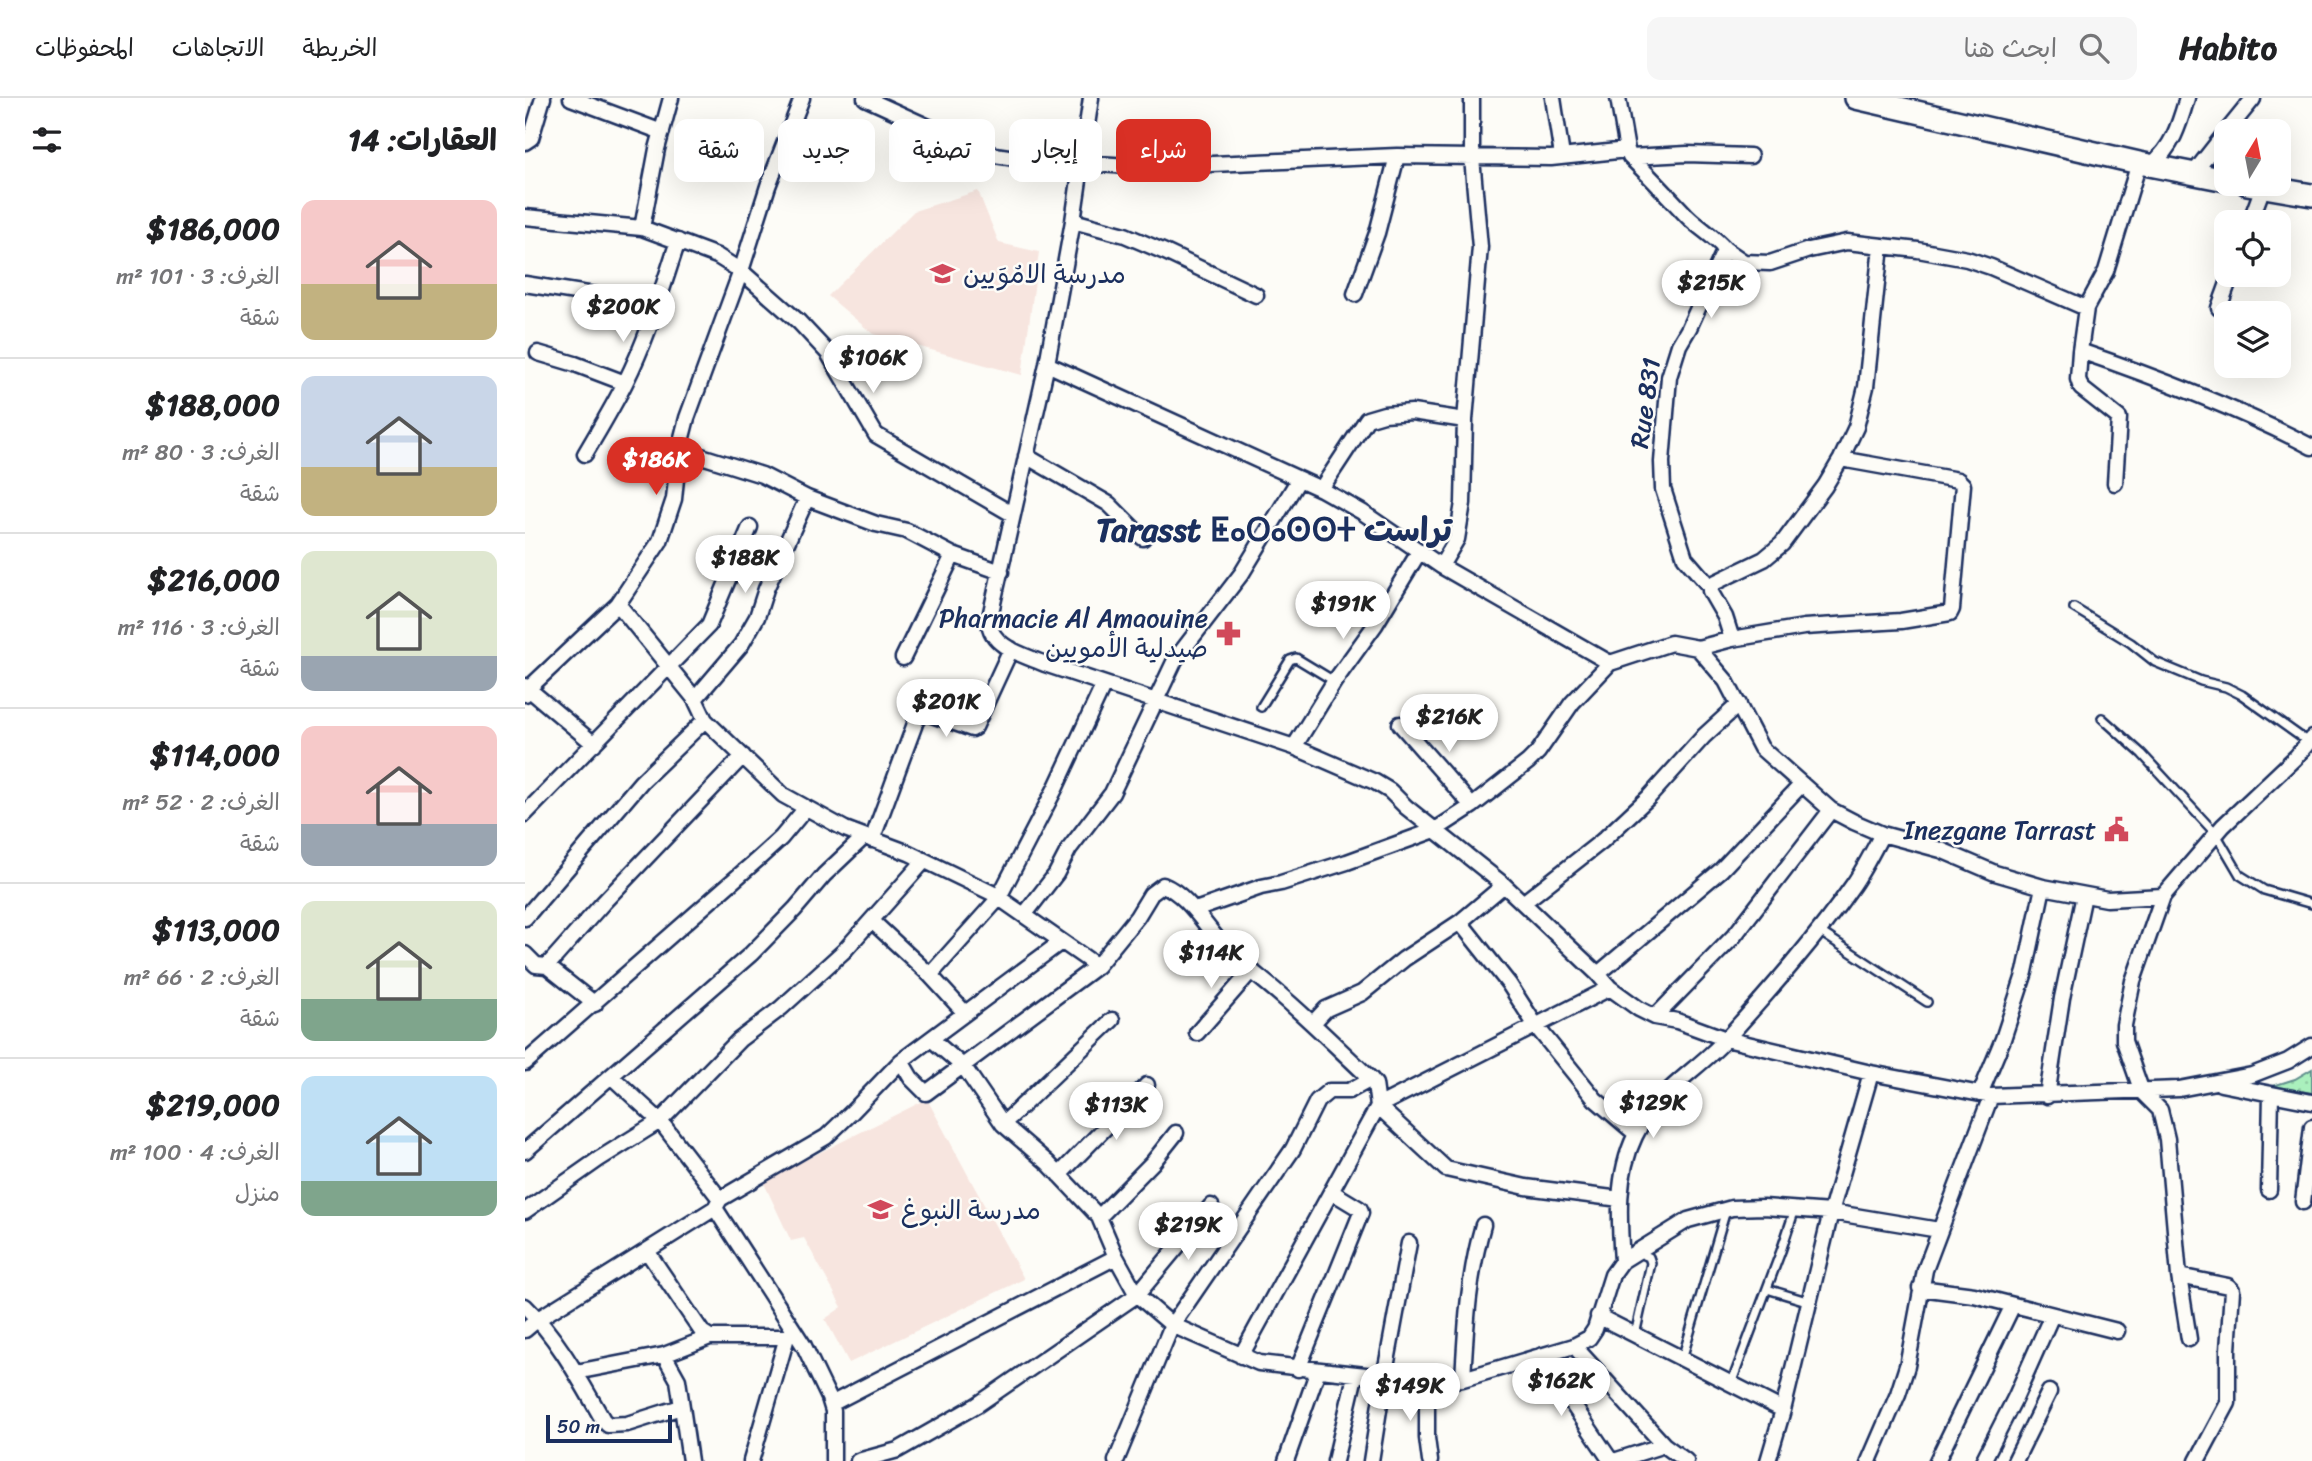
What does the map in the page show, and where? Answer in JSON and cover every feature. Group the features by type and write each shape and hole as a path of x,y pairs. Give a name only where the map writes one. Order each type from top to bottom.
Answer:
{"street":[{"path":"525,142 531,138 543,98"},
{"path":"571,98 662,132"},
{"path":"642,228 650,181 671,98"},
{"path":"594,744 526,690 618,604 660,541 674,499 679,449 687,418 741,271 768,186 802,98"},
{"path":"865,98 988,153 1009,157"},
{"path":"1088,119 1091,98"},
{"path":"1441,566 1457,539 1464,503 1465,420 1480,247 1472,158 1472,98"},
{"path":"1553,98 1562,156"},
{"path":"1618,98 1628,153 1689,218 1724,249 1745,262 1770,263 1824,246 1847,243 1918,250 1967,259 2086,308"},
{"path":"2115,483 2119,418 2081,388 2078,379 2086,308 2106,271 2145,164 2163,155 2172,142 2187,98"},
{"path":"1865,99 2214,178"},
{"path":"2237,119 2253,99"},
{"path":"2193,174 2214,148"},
{"path":"1102,164 1144,167 1397,156 1551,158 1628,153 1750,156"},
{"path":"1356,294 1377,233 1397,156"},
{"path":"1078,182 1047,364 989,621 990,631 995,639 1045,664 1294,747 1375,782 1390,791 1406,807 1504,885 1598,974 1609,988 1655,1017 1677,1021 1726,1039 1871,1073 1986,1095 2047,1096 2142,1092 2216,1083 2252,1075 2288,1061 2312,1046"},
{"path":"2291,191 2312,195"},
{"path":"525,217 642,228 717,256 741,271 799,322 828,353 876,435 1012,514"},
{"path":"1073,221 1125,235 1165,251 1257,295"},
{"path":"585,454 625,383 657,306 678,241"},
{"path":"1710,587 1764,559 1782,544 1819,496 1841,459 1856,427 1866,387 1881,246"},
{"name":"Rue 831","path":"1724,249 1679,345 1672,366 1662,463 1663,489 1685,558 1710,587 1710,592 1725,617 1732,639"},
{"path":"525,284 657,306"},
{"path":"2080,351 2217,401 2312,447"},
{"path":"538,354 575,364 625,383"},
{"path":"1047,364 1321,489 1362,512 1441,566 1610,663"},
{"path":"1321,489 1367,419 1384,414 1412,412 1465,420"},
{"path":"679,449 762,475 807,498 876,524 907,531 953,555 1000,572"},
{"path":"1026,456 1109,504 1143,538"},
{"path":"1195,910 1347,862 1435,830 1472,806 1538,752 1572,703 1610,663 1671,643 1698,648 1732,639 1804,627 1901,621 1950,613 1963,485 1958,480 1841,459"},
{"path":"1025,914 1056,874 1069,849 1112,793 1175,660 1242,573 1299,479"},
{"path":"695,699 741,645 807,498"},
{"path":"525,814 709,625 750,527"},
{"path":"1294,747 1334,682 1375,625 1419,552"},
{"path":"903,658 953,555"},
{"path":"618,604 669,664 695,699 705,720 775,788 806,808 868,839 924,861 992,893 1097,966"},
{"path":"1698,648 1726,681 1762,748 1832,810 1882,834 1929,846 1995,873 2043,887 2107,899 2163,896"},
{"path":"525,1151 751,954 824,875 868,839 916,721 926,713 972,729 975,727 1011,649"},
{"path":"930,975 998,899 1056,787 1104,684"},
{"path":"1524,903 1602,841 1649,797 1703,736 1739,704"},
{"path":"525,918 641,782 705,720"},
{"path":"1401,724 1472,806"},
{"path":"2189,1339 2179,1276 2167,1139 2160,1110 2142,1092 2124,1041 2124,1025 2133,981 2163,896 2216,834 2310,740"},
{"path":"547,967 603,903 744,756"},
{"path":"1598,974 1721,870 1803,784"},
{"path":"525,1063 774,845 806,808"},
{"path":"1655,1017 1734,936 1832,810"},
{"path":"1622,1261 1618,1211 1625,1165 1636,1134 1648,1113 1672,1085 1726,1039 1818,931 1854,883 1882,834"},
{"path":"525,1211 660,1121 739,1040 812,981 872,921 924,861"},
{"path":"901,1061 911,1078 926,1093 1097,966 1137,917 1151,894 1163,885 1173,889 1195,910 1222,944 1313,1023 1371,1079 1375,1084 1378,1106 1438,1163 1455,1172 1526,1187 1620,1199"},
{"path":"1313,1023 1326,1009 1362,993 1404,958 1460,922 1504,885"},
{"path":"1869,1461 1898,1394 1906,1366 1920,1288 2025,972 2043,887"},
{"path":"2047,1096 2062,998 2084,895"},
{"path":"872,921 930,975 965,1013"},
{"path":"1460,922 1510,984 1537,1026 1595,1099 1636,1134"},
{"path":"525,1330 718,1203 826,1137 901,1061 1061,942"},
{"path":"525,954 536,964 547,967 595,1004"},
{"path":"1196,1033 1252,970"},
{"path":"1241,1356 1378,1106 1609,988"},
{"path":"1003,1124 1112,1020"},
{"path":"931,1039 964,1067 1003,1124 1059,1175 1099,1217 1116,1257 1137,1295 1172,1325 1259,1363 1355,1376 1427,1382 1463,1379 1574,1346 1589,1338 1595,1329 1612,1275 1622,1261 1688,1220 1726,1209 1764,1207 1831,1212 1938,1230"},
{"path":"1768,1461 1811,1302 1831,1212 1871,1073"},
{"path":"612,1077 660,1121 718,1203 790,1333 804,1346 831,1404 833,1461"},
{"path":"1116,1461 1172,1325 1293,1149 1317,1101 1329,1091 1349,1091 1371,1079"},
{"path":"2216,1083 2312,1101"},
{"path":"1059,1175 1147,1085"},
{"path":"2269,1190 2271,1094"},
{"path":"2303,1202 2312,1127"},
{"path":"1099,1217 1153,1162 1175,1133"},
{"path":"1298,1369 1361,1213 1360,1209 1332,1192"},
{"path":"858,1461 898,1450 977,1405 1137,1295 1211,1206"},
{"path":"1463,1379 1469,1288 1483,1225"},
{"path":"1371,1461 1409,1244"},
{"path":"647,1251 702,1332 710,1338"},
{"path":"831,1404 1116,1257"},
{"path":"2179,1276 2228,1286 2232,1290 2228,1403 2197,1461"},
{"path":"1920,1288 1974,1295 2117,1331"},
{"path":"1937,1461 2013,1305"},
{"path":"525,1306 538,1319 576,1372 608,1425 627,1424 681,1407"},
{"path":"1983,1461 2052,1315"},
{"path":"1598,1316 1783,1410"},
{"path":"576,1372 664,1354 710,1338 790,1333"},
{"path":"751,1461 790,1333"},
{"path":"1574,1346 1664,1445 1686,1461"},
{"path":"664,1354 678,1380 690,1461"},
{"path":"1540,1356 1612,1461 1664,1445"},
{"path":"1286,1461 1318,1370"},
{"path":"1335,1461 1355,1376"},
{"path":"1427,1382 1430,1461"},
{"path":"2015,1461 2049,1392"}],"lane":[{"path":"2074,608 2131,643 2155,662 2242,695 2310,740"},
{"path":"1261,707 1290,660 1296,658 1334,682"},
{"path":"2102,718 2142,754 2216,834 2239,875 2264,890 2312,904"},
{"path":"1818,931 1927,1002"},
{"path":"1682,1359 1726,1209"},
{"path":"1731,1384 1795,1209"},
{"path":"1635,1335 1651,1264 1649,1257 1637,1252"},
{"path":"1767,1289 1811,1302"}],"shaded area":[{"name":"مدرسة الامُوَيين","path":"978,191 999,243 1039,252 1022,375 873,334 828,296 914,211"},
{"name":"مدرسة النبوغ","path":"927,1099 1024,1279 849,1363 825,1319 842,1307 804,1238 791,1241 763,1181"}],"green space":[{"path":"2312,1069 2312,1093 2273,1086 2295,1079"}],"place":[{"name":"مدرسة الامُوَيين","path":"943,274"},
{"name":"Pharmacie Al Amaouine صيدلية الأمويين","path":"1228,633"},
{"name":"Inezgane Tarrast","path":"2116,830"},
{"name":"مدرسة النبوغ","path":"881,1210"}],"district":[{"name":"Tarasst ⵟⴰⵔⴰⵙⵙⵜ تراست","path":"1274,530"}]}
